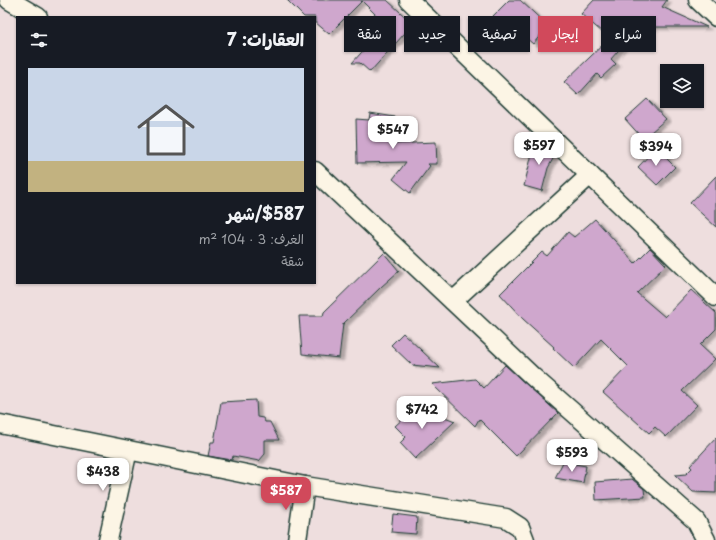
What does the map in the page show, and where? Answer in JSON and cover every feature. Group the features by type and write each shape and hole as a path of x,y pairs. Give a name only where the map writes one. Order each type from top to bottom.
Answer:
{"street":[{"path":"0,10 10,0 36,16"},
{"path":"409,0 716,297"},
{"path":"698,0 716,17"},
{"path":"316,172 532,376 696,521 706,540"},
{"path":"453,301 590,175"},
{"path":"0,424 304,486 506,518 520,527 525,540"},
{"path":"108,540 128,450"},
{"path":"297,540 304,486"}],"building":[{"path":"287,0 387,0 404,16 404,34 396,43 396,16 377,16 362,1 347,16 344,16 344,19 329,34 316,23 316,16 303,16"},
{"path":"509,0 520,0 538,17 538,38 533,44 530,41 530,16 493,16"},
{"path":"594,0 667,0 662,7 707,27 656,27 656,16 601,16 601,31 593,24 593,16 583,16 581,14"},
{"path":"601,46 601,52 617,52 611,59 616,64 601,78 597,74 578,95 564,82"},
{"path":"362,52 388,52 370,72 360,63 352,63"},
{"path":"647,99 666,119 643,139 625,119"},
{"path":"370,113 395,117 390,144 436,142 437,164 428,164 430,166 410,193 393,179 406,162 357,163 356,119 369,120"},
{"path":"534,143 543,144 555,155 548,168 542,191 524,186 531,158 530,150"},
{"path":"656,148 675,167 657,185 638,167"},
{"path":"716,176 716,227 690,203"},
{"path":"595,219 635,263 650,248 666,265 637,293 665,317 691,290 716,313 716,329 700,345 715,359 682,391 697,405 666,437 655,427 649,433 603,392 628,366 601,339 574,368 553,348 554,347 523,319 500,294 542,252 547,256 568,232 574,237"},
{"path":"384,253 399,271 343,324 339,358 302,354 299,316 323,316 324,312"},
{"path":"403,333 440,368 412,365 391,345"},
{"path":"505,365 558,413 516,456 479,419 475,426 432,384 475,379 484,388"},
{"path":"256,400 257,417 263,418 265,422 270,422 279,440 265,440 265,454 259,461 233,456 232,460 208,456 211,442 214,442 221,402"},
{"path":"417,406 455,421 415,459 400,443 406,437 395,426"},
{"path":"716,438 716,493 693,492 675,475 686,474 692,468 690,466"},
{"path":"563,462 586,466 583,483 555,478"},
{"path":"632,479 644,489 645,497 596,500 595,482"},
{"path":"393,514 417,517 416,534 391,532"}]}
